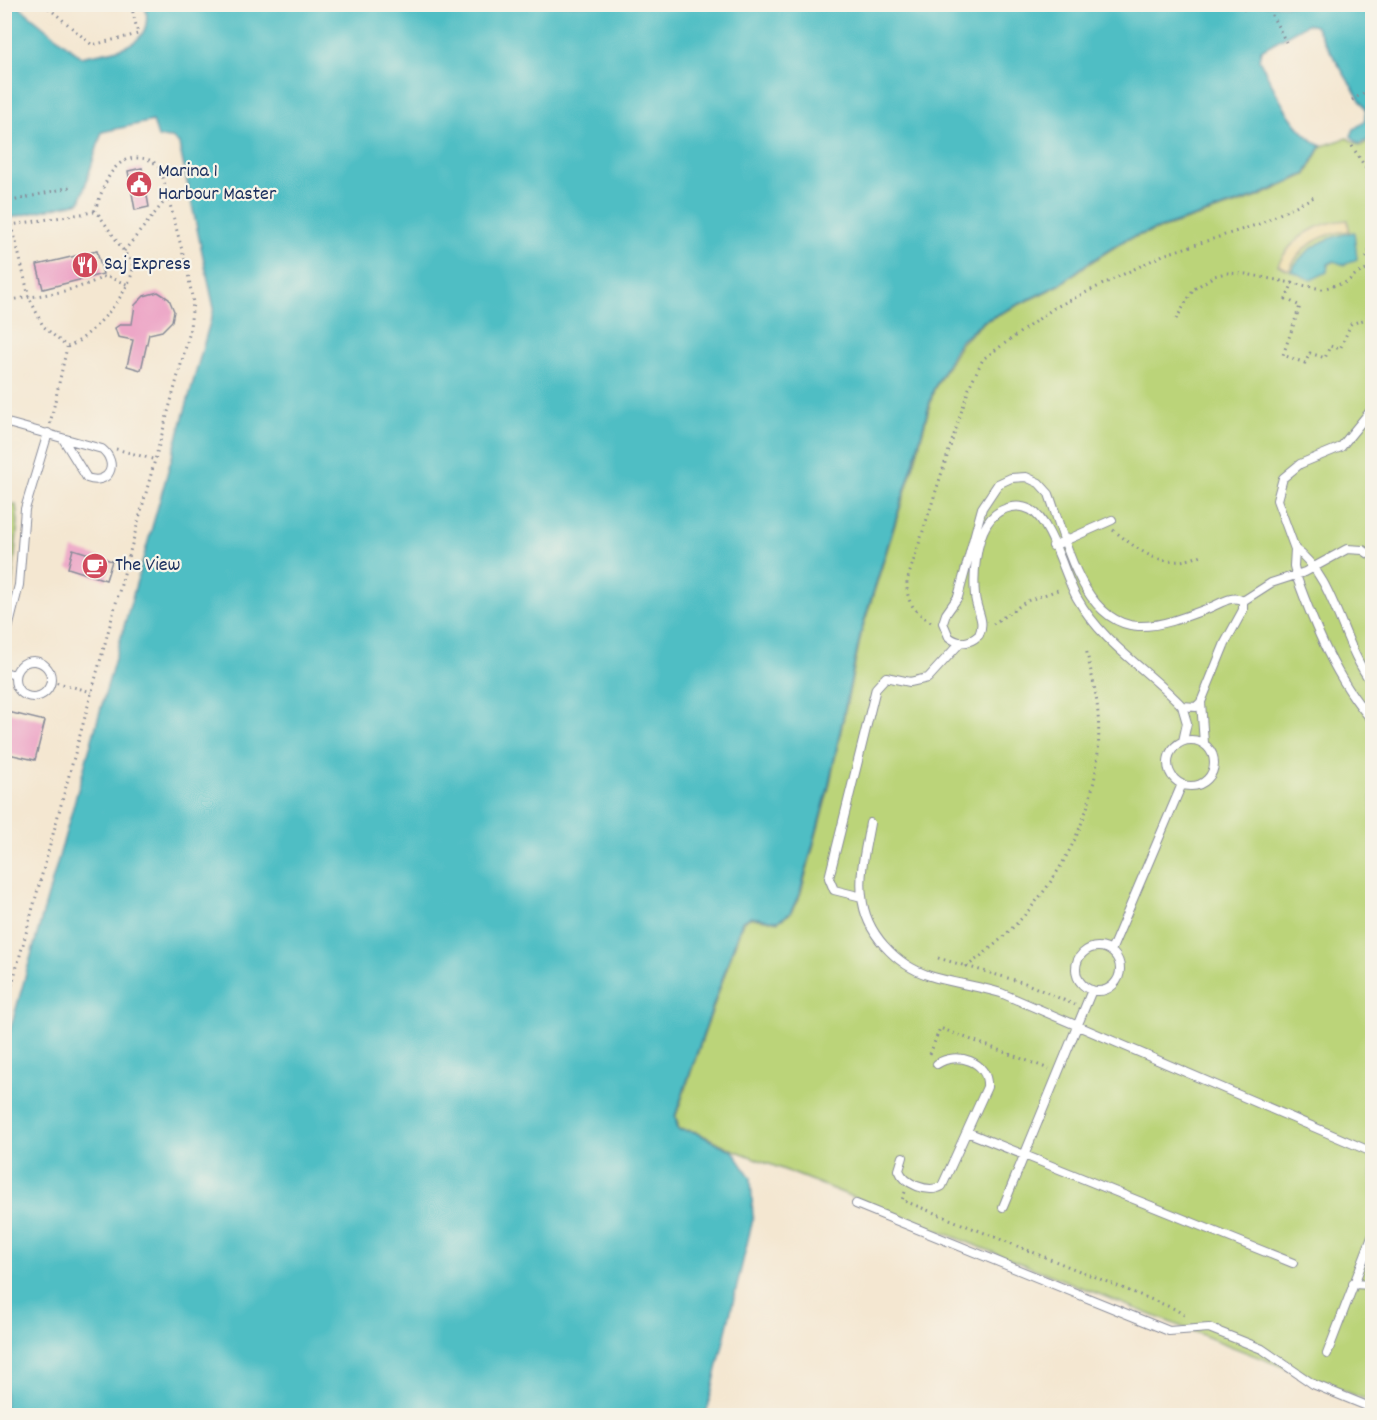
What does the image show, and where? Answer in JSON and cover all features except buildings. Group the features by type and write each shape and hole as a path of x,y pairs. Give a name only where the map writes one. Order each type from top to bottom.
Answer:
{"lane":[{"path":"1372,409 1341,447 1300,464 1283,478 1277,500 1295,549 1296,575 1331,659 1347,687 1372,720"},
{"path":"4,422 102,449 111,458 111,471 101,480 94,480 82,473 63,440"},
{"path":"4,645 19,585 26,509 48,433"},
{"path":"960,643 949,637 945,631 946,614 958,597 982,508 998,484 1011,478 1026,477 1040,483 1049,494 1092,601 1116,621 1137,626 1150,626 1176,620 1231,599 1243,601 1265,586 1314,567 1347,549 1364,550 1372,556"},
{"path":"861,897 834,890 830,878 876,688 886,677 910,682 928,678 960,643 973,640 979,635 982,621 975,595 976,565 983,531 993,515 1011,507 1030,510 1044,523 1071,587 1083,608 1106,638 1182,706 1187,723 1183,741 1170,753 1168,762 1170,771 1182,784 1191,786 1201,784 1209,778 1214,769 1211,750 1204,743 1194,740 1183,741"},
{"path":"1053,546 1108,522"},
{"path":"1295,549 1314,567 1353,652 1372,683"},
{"path":"1182,706 1196,707 1201,702 1225,643 1243,610 1243,601"},
{"path":"36,662 47,668 51,681 46,692 30,697 16,687 15,675 23,664 36,662"},
{"path":"4,672 15,675"},
{"path":"1201,702 1204,743"},
{"path":"1111,951 1182,784"},
{"path":"870,823 862,870 861,897 871,926 881,942 910,967 945,980 1001,993 1372,1152"},
{"path":"1091,948 1104,948 1111,951 1120,968 1117,981 1106,989 1092,990 1081,982 1077,963 1091,948"},
{"path":"1003,1207 1092,990"},
{"path":"903,1156 899,1170 909,1181 933,1190 942,1186 987,1087 986,1074 977,1065 957,1057 937,1064"},
{"path":"967,1132 1293,1263"},
{"path":"856,1204 1169,1331 1201,1327 1262,1349 1313,1384 1372,1408"},
{"path":"1327,1354 1372,1238"},
{"path":"1353,1284 1372,1285"}],"path":[{"path":"44,4 92,45 138,34 131,4"},
{"path":"1243,10 1253,4"},
{"path":"1266,4 1286,42"},
{"path":"1368,70 1372,77"},
{"path":"1352,100 1372,87"},
{"path":"1352,146 1372,178"},
{"path":"4,1014 156,460 189,335 193,303 169,196 161,170 156,163 140,158 128,159 113,168 94,212"},
{"path":"4,203 70,187"},
{"path":"124,251 169,196"},
{"path":"945,631 911,606 906,596 907,581 970,385 984,359 1054,308 1101,284 1163,255 1259,224 1314,197"},
{"path":"4,226 94,212"},
{"path":"48,433 67,347 86,336 129,285 134,270 124,251 94,212"},
{"path":"12,225 29,297 44,326 67,347"},
{"path":"1176,319 1194,289 1214,276 1236,273 1322,289 1347,282 1372,265 1367,257 1372,239"},
{"path":"4,301 49,292 68,293 105,276 129,285"},
{"path":"1293,282 1286,299 1300,306 1283,355 1305,363 1310,353 1325,358 1330,346 1340,350 1351,324 1372,317"},
{"path":"102,449 121,450 156,460"},
{"path":"1108,522 1153,559 1184,561 1204,554"},
{"path":"979,635 1027,601 1071,587"},
{"path":"966,967 988,951 1033,906 1059,871 1076,839 1090,798 1099,744 1098,714 1086,648"},
{"path":"51,681 93,692"},
{"path":"938,958 1025,983 1085,1009"},
{"path":"930,1054 940,1028 1058,1072"},
{"path":"909,1181 902,1200 1175,1309 1201,1327"}],"green space":[{"path":"1347,138 1360,146 1372,140 1372,1402 734,1150 694,1131 679,1129 676,1116 743,922 750,918 778,922 791,913 801,893 829,788 862,631 916,458 934,390 961,343 984,322 1060,285 1126,240 1256,198 1306,175 1322,146"},
{"path":"5,503 16,505 18,522 9,615 5,629"}],"sand":[{"path":"1348,220 1349,231 1339,232 1313,242 1299,254 1289,270 1278,265 1290,246 1307,233 1326,224"}],"water":[{"path":"5,5 17,5 81,57 118,49 138,39 144,31 147,20 145,5 1372,5 1372,138 1359,144 1351,136 1354,129 1364,122 1366,110 1315,26 1307,24 1261,50 1259,59 1284,107 1300,129 1321,146 1305,174 1255,197 1126,239 1086,264 1060,284 984,321 959,342 933,390 915,457 861,631 828,788 800,892 790,913 778,921 750,917 742,921 675,1116 678,1130 694,1132 733,1151 751,1178 753,1219 706,1415 5,1415 5,1048 214,308 179,144 172,138 158,137 153,121 102,132 80,202 5,219"},
{"path":"1354,232 1357,259 1344,265 1334,261 1328,264 1327,272 1311,280 1291,271 1303,255 1318,244"}],"place":[{"name":"Marina 1 Harbour Master","path":"139,184"},
{"name":"Saj Express","path":"85,265"},
{"name":"The View","path":"95,566"}]}
